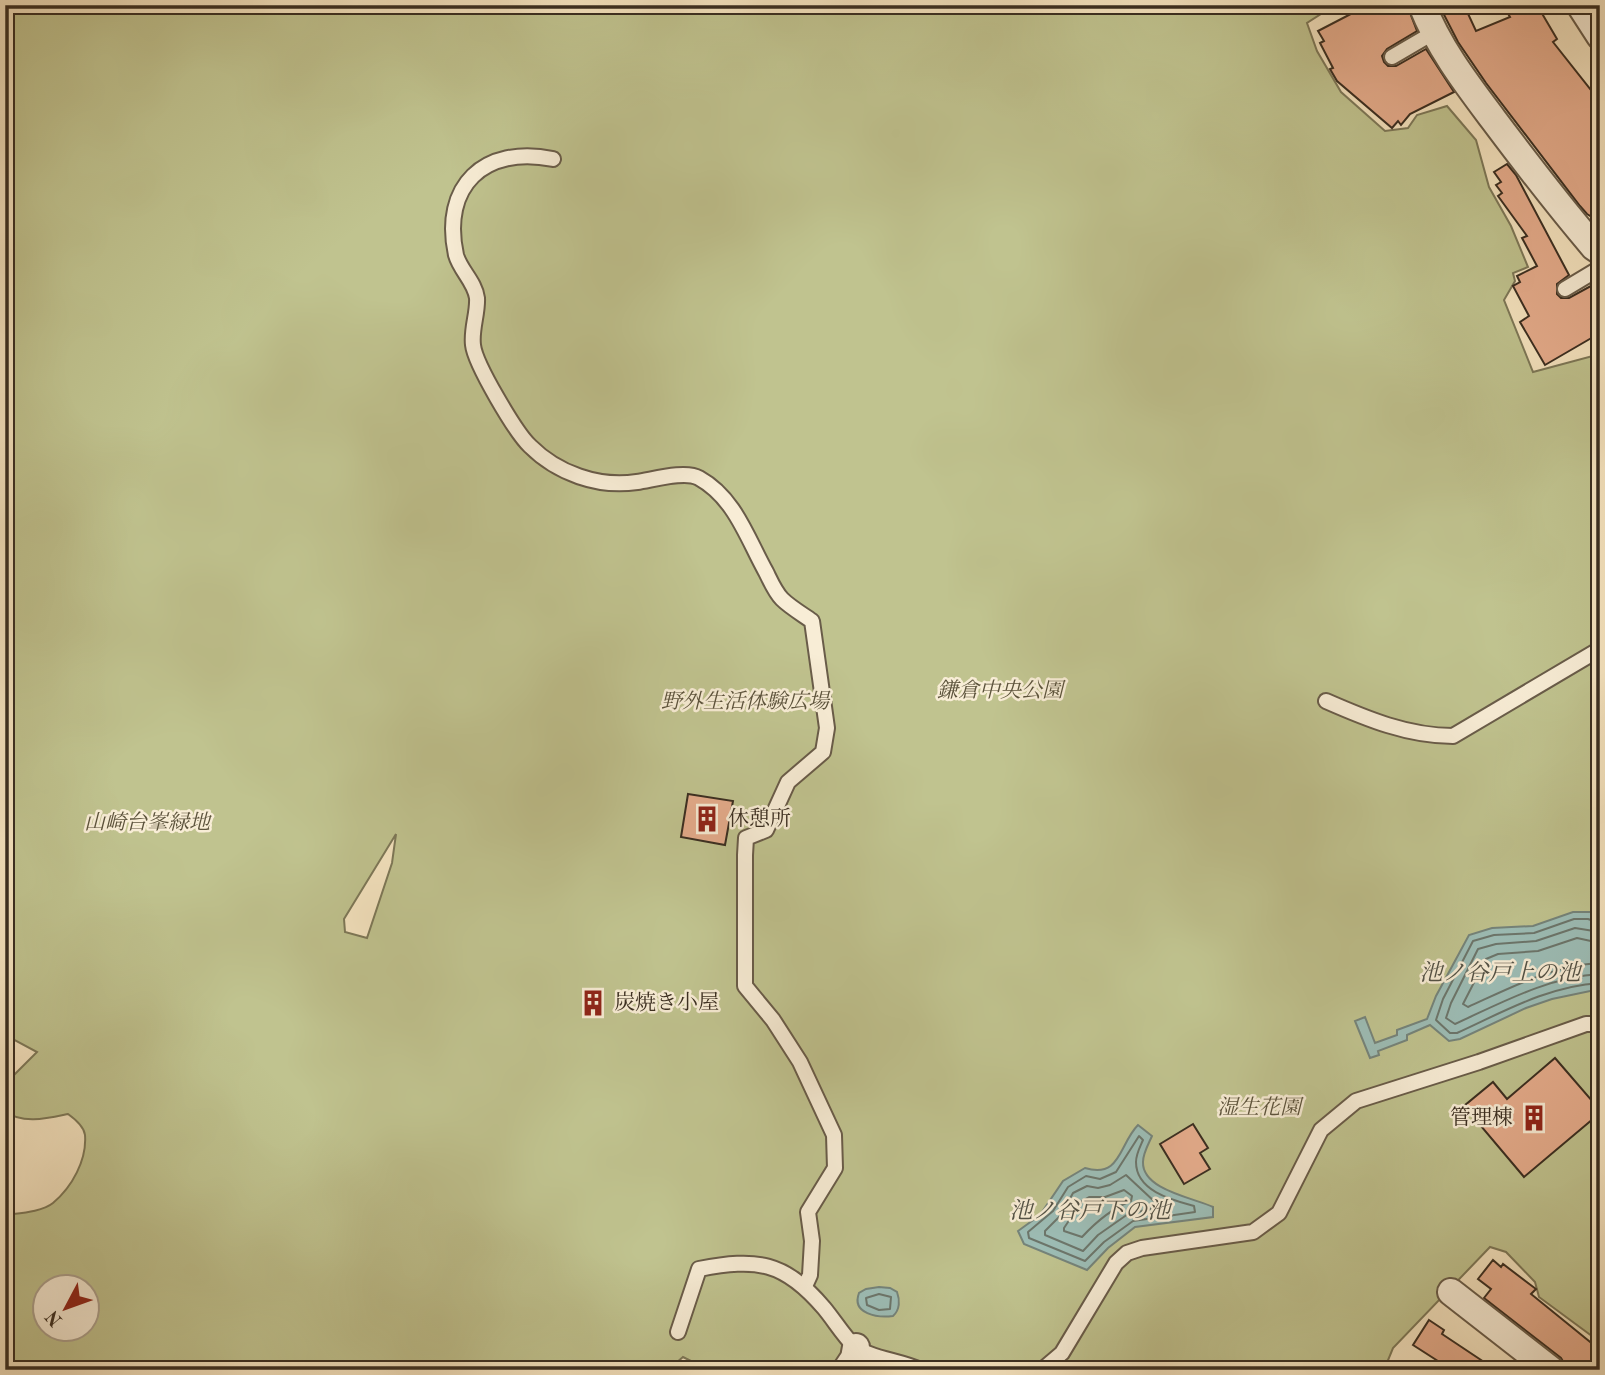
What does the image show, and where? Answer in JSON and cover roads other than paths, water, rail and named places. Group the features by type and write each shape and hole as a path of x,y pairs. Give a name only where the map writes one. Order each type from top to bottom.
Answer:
{"street":[{"path":"1422,5 1433,33 1462,79 1549,195 1600,251"},
{"path":"1580,5 1600,36"},
{"path":"1451,1292 1533,1364"}],"lane":[{"path":"1392,57 1433,33"},
{"path":"553,159 538,156 496,162 476,174 458,195 452,215 456,254 477,297 472,343 477,362 527,444 547,461 593,481 617,484 671,476 698,476 731,505 781,598 812,621 827,728 822,752 788,782 766,830 746,838 745,986 773,1020 800,1062 834,1135 835,1168 808,1212 812,1241 810,1275 804,1286"},
{"path":"1565,289 1600,268"},
{"path":"1326,701 1381,723 1429,736 1453,736 1600,649"},
{"path":"1042,1370 1062,1353 1116,1263 1127,1254 1142,1248 1252,1232 1279,1213 1321,1130 1356,1101 1586,1024 1600,1024"},
{"path":"678,1332 699,1269 725,1264 755,1263 782,1271 804,1286 851,1359 920,1370"}],"water":[{"name":"池ノ谷戸上の池","path":"1573,912 1591,912 1600,918 1600,989 1552,999 1526,1008 1460,1039 1449,1041 1430,1025 1407,1035 1407,1040 1378,1051 1379,1055 1370,1058 1355,1021 1365,1017 1375,1043 1397,1035 1397,1030 1427,1019 1436,996 1469,935 1492,928 1533,926"},
{"name":"池ノ谷戸下の池","path":"1138,1125 1152,1136 1143,1162 1145,1172 1151,1180 1170,1192 1213,1207 1213,1217 1135,1227 1108,1248 1087,1270 1024,1244 1018,1231 1040,1215 1063,1181 1085,1168 1106,1169 1113,1164"},
{"path":"879,1287 897,1292 899,1305 893,1316 867,1313 859,1306 859,1293"}],"place":[{"name":"休憩所","path":"707,819"},
{"name":"炭焼き小屋","path":"593,1003"},
{"name":"管理棟","path":"1534,1118"}],"park label":[{"name":"鎌倉中央公園","path":"1000,691"},
{"name":"野外生活体験広場","path":"745,702"},
{"name":"山崎台峯緑地","path":"147,823"},
{"name":"湿生花園","path":"1259,1108"}]}
